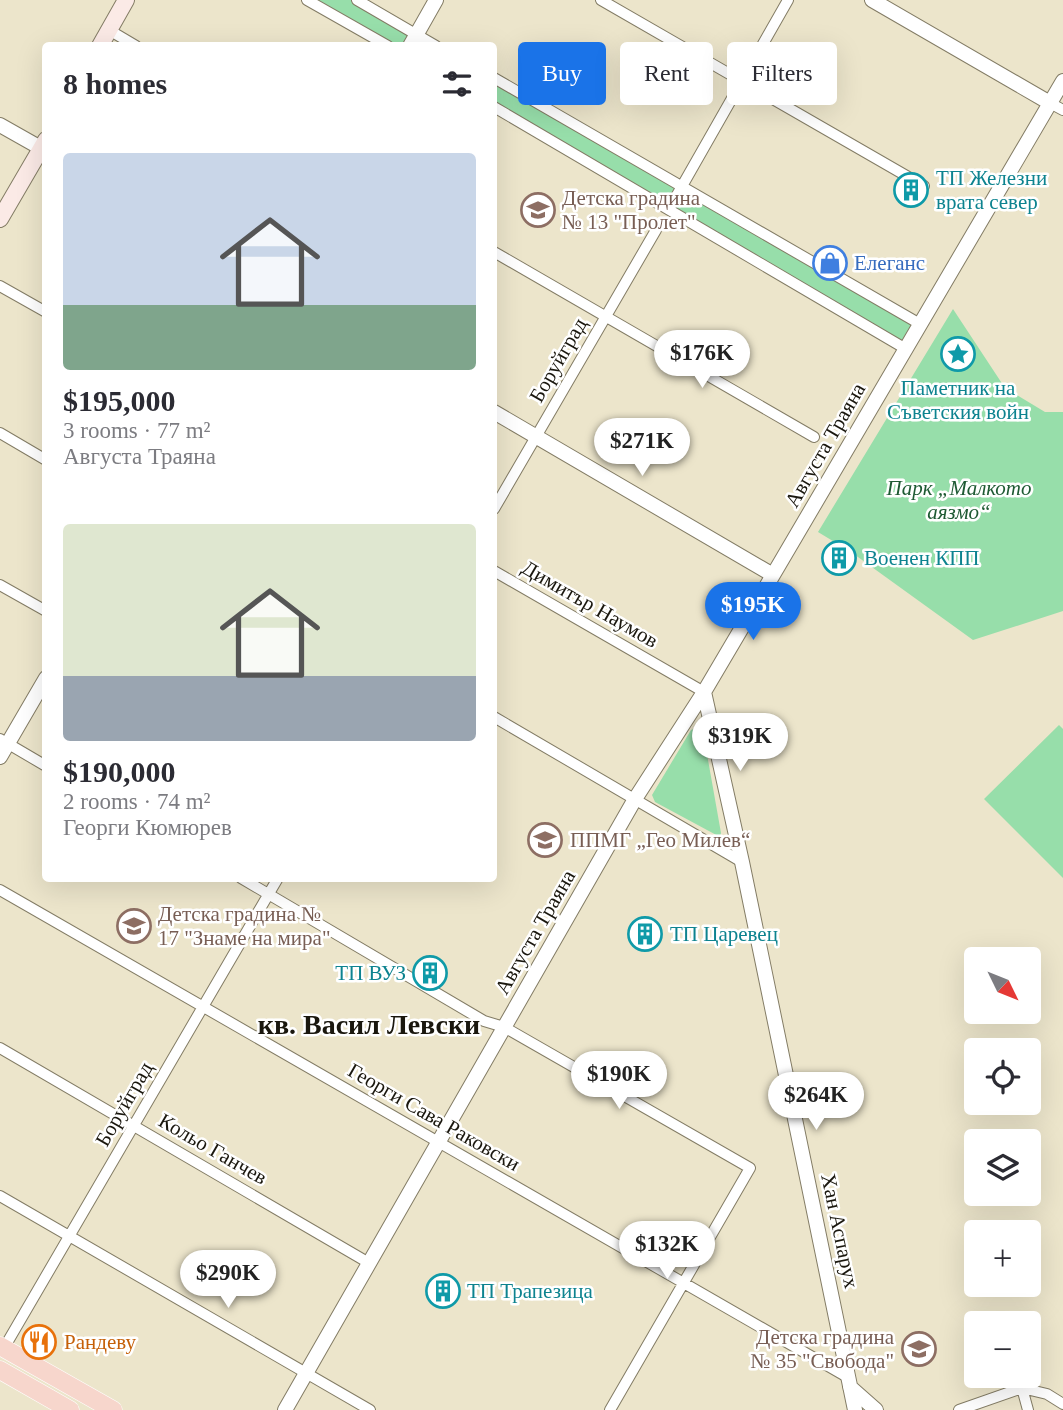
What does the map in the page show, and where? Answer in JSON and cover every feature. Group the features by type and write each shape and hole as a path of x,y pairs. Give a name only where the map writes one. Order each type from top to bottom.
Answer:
{"main road":[{"path":"102,42 126,0"},
{"path":"0,219 42,150"},
{"path":"2,1347 113,1410"},
{"path":"0,1370 70,1410"}],"street":[{"path":"307,0 380,42"},
{"path":"357,0 413,40 436,0"},
{"path":"601,0 727,72"},
{"path":"764,42 788,0"},
{"path":"872,0 1057,106"},
{"path":"109,30 129,42"},
{"path":"497,80 920,324"},
{"name":"Августа Траяна","path":"285,1410 635,799 704,692 920,324 1057,106 1063,81"},
{"path":"669,209 728,105"},
{"path":"783,105 924,187"},
{"path":"497,109 906,349"},
{"path":"0,124 42,146"},
{"name":"Боруйград","path":"497,504 656,230"},
{"path":"497,254 814,437"},
{"path":"0,286 42,310"},
{"path":"497,414 774,575"},
{"path":"0,433 42,458"},
{"name":"Димитър Наумов","path":"497,573 704,692"},
{"path":"0,585 42,609"},
{"path":"42,684 3,746 42,763"},
{"name":"Хан Аспарух","path":"704,692 742,862 855,1410"},
{"path":"497,719 742,862"},
{"path":"249,882 484,1021 505,1027 750,1168 610,1410"},
{"name":"Боруйград","path":"2,1347 70,1236 276,882"},
{"name":"Георги Сава Раковски","path":"0,890 684,1283 849,1382"},
{"name":"Кольо Ганчев","path":"0,1048 369,1263"},
{"path":"0,1196 370,1410"},
{"path":"849,1382 876,1410"},
{"path":"1022,1388 1028,1410"},
{"path":"959,1410 1022,1388 1047,1394 1063,1404"}],"green space":[{"path":"307,0 356,0 431,42 383,42"},
{"path":"497,80 518,92 518,105 541,105 920,324 906,349 497,109"},
{"name":"Парк „Малкото аязмо“","path":"953,309 1005,388 1045,412 1063,412 1063,611 973,640 851,552 818,532"},
{"path":"1059,725 1063,729 1063,878 984,799"},
{"path":"702,726 720,837 655,802 652,795 691,730"}],"place":[{"name":"ТП Железни врата север","path":"911,190"},
{"name":"Детска градина № 13 \"Пролет\"","path":"538,210"},
{"name":"Елеганс","path":"830,263"},
{"name":"Паметник на Съветския войн","path":"958,354"},
{"name":"Военен КПП","path":"839,558"},
{"name":"ППМГ „Гео Милев“","path":"545,840"},
{"name":"Детска градина № 17 \"Знаме на мира\"","path":"134,926"},
{"name":"ТП Царевец","path":"645,934"},
{"name":"ТП ВУЗ","path":"430,973"},
{"name":"ТП Трапезица","path":"443,1291"},
{"name":"Рандеву","path":"39,1342"},
{"name":"Детска градина № 35 \"Свобода\"","path":"919,1349"}],"district":[{"name":"кв. Васил Левски","path":"369,1024"}]}
